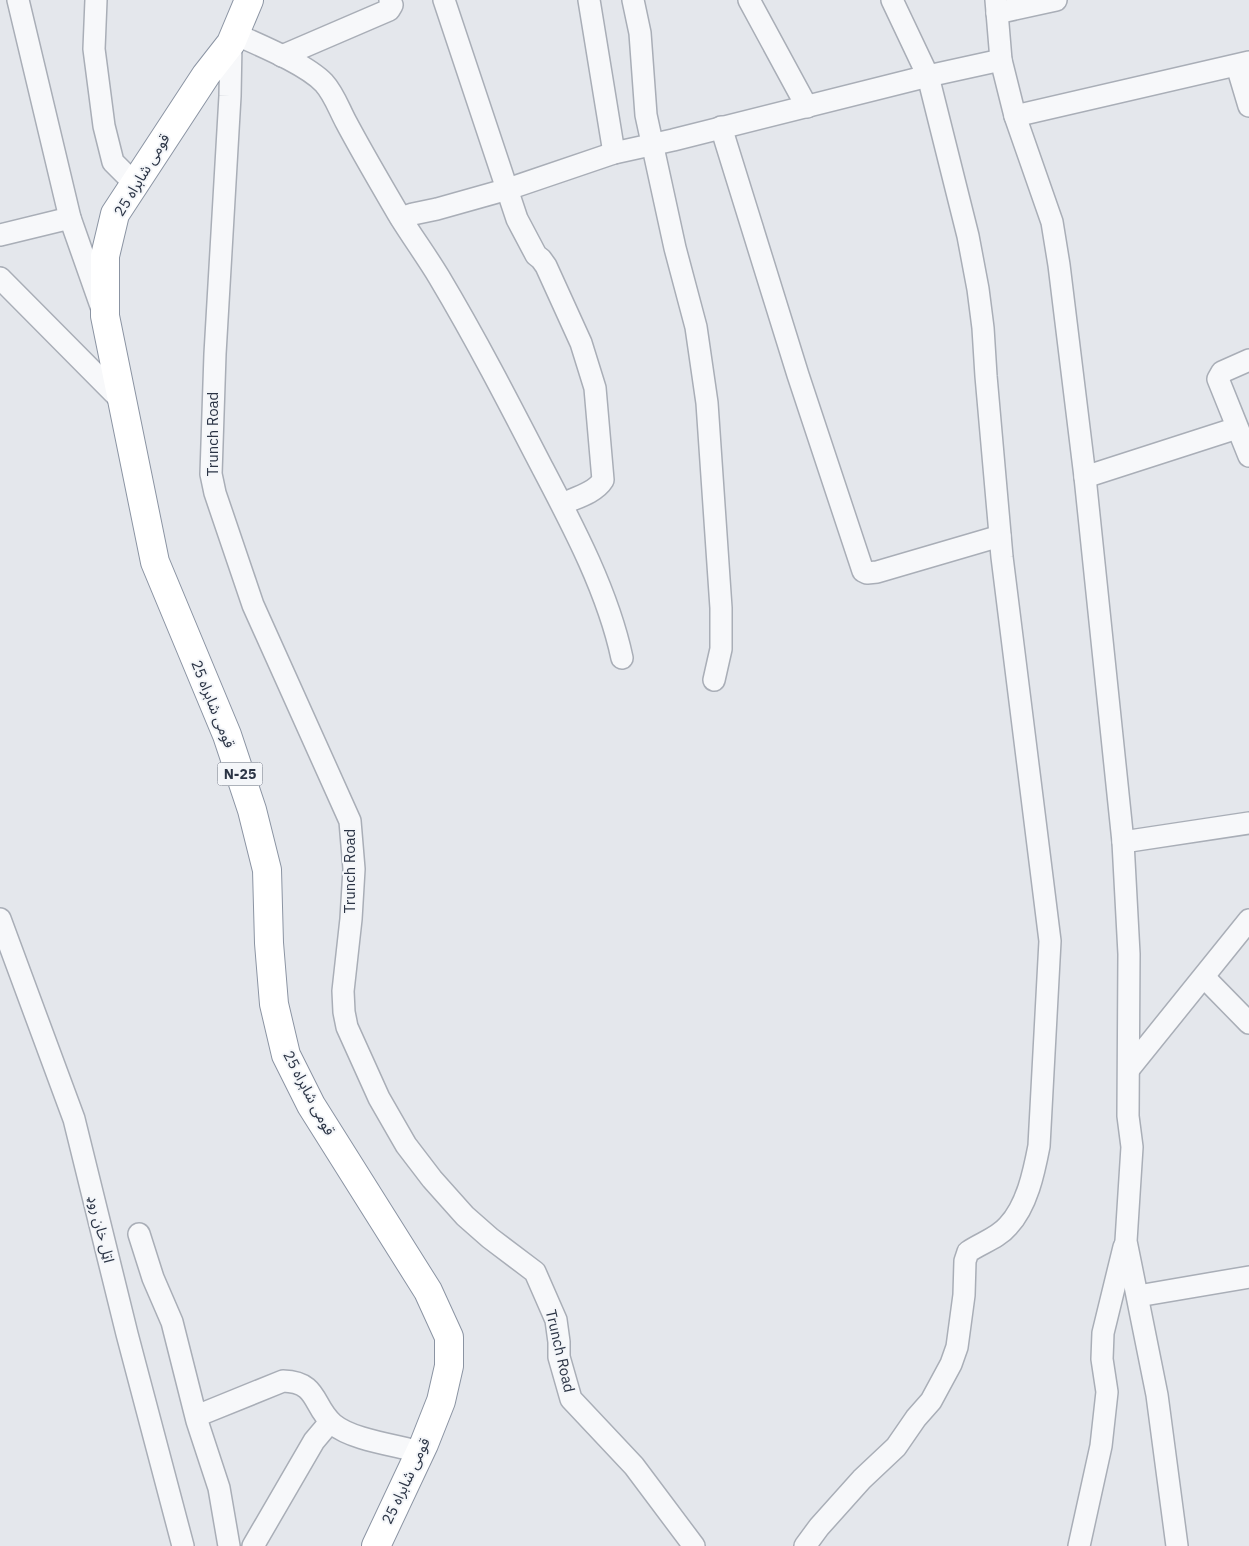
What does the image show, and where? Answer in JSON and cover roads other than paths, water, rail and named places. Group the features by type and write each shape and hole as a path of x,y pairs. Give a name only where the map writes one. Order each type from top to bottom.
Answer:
{"highway":[{"name":"قومی شاہراہ 25","path":"249,0 233,38 206,75 115,214 104,256 104,316 155,562 227,735 252,810 265,861 274,1004 286,1055 311,1105 428,1291 449,1338 449,1366 441,1401 420,1452 376,1546"}],"street":[{"path":"18,0 70,218 104,316"},
{"path":"96,0 94,49 104,126 113,162 134,183"},
{"path":"282,56 388,10 392,5 390,0"},
{"path":"444,0 517,219 536,255 546,266 581,343 595,388 603,480 599,486 562,504"},
{"path":"589,0 614,153"},
{"path":"633,0 640,33 646,115 696,327 707,403 721,608 721,649 714,680"},
{"path":"748,0 807,107"},
{"path":"805,1546 819,1527 862,1479 896,1446 930,1401 951,1364 957,1347 964,1296 965,1261 968,1252 996,1236 1008,1226 1026,1194 1034,1172 1039,1146 1050,941 1000,536 983,328 978,289 968,236 928,76 892,0"},
{"path":"1056,0 996,6 1001,60 1015,116 1052,222 1059,265 1085,477 1123,842 1129,954 1128,1116 1132,1147 1126,1241 1103,1334 1102,1359 1107,1392 1100,1446 1078,1546"},
{"path":"233,38 282,56 315,75 328,88 401,218 460,313 562,504 608,604 622,658"},
{"name":"Trunch Road","path":"233,38 214,364 211,474 215,493 253,605 350,821 354,869 351,919 343,991 347,1027 379,1098 406,1145 465,1216 490,1238 535,1272 556,1320 559,1357 571,1399 634,1466 694,1546"},
{"path":"401,218 508,189 614,153 1001,60"},
{"path":"1015,116 1243,64 1249,106"},
{"path":"721,127 798,375 863,571 867,574 877,572 1000,536"},
{"path":"0,235 70,218"},
{"path":"0,278 122,401"},
{"path":"1249,360 1222,372 1218,379 1249,456"},
{"path":"1085,477 1237,428"},
{"path":"1123,842 1249,823"},
{"name":"اټل خان روډ","path":"0,919 74,1119 127,1334 183,1546"},
{"path":"1129,1069 1249,920"},
{"path":"1204,977 1249,1023"},
{"path":"139,1234 153,1278 172,1322 206,1451 219,1488 229,1546"},
{"path":"1126,1241 1157,1396 1177,1546"},
{"path":"1138,1296 1249,1278"},
{"path":"196,1414 204,1413 283,1381 292,1382 304,1385 315,1398 330,1422 343,1432 420,1452"},
{"path":"253,1546 314,1441 330,1422"}]}
